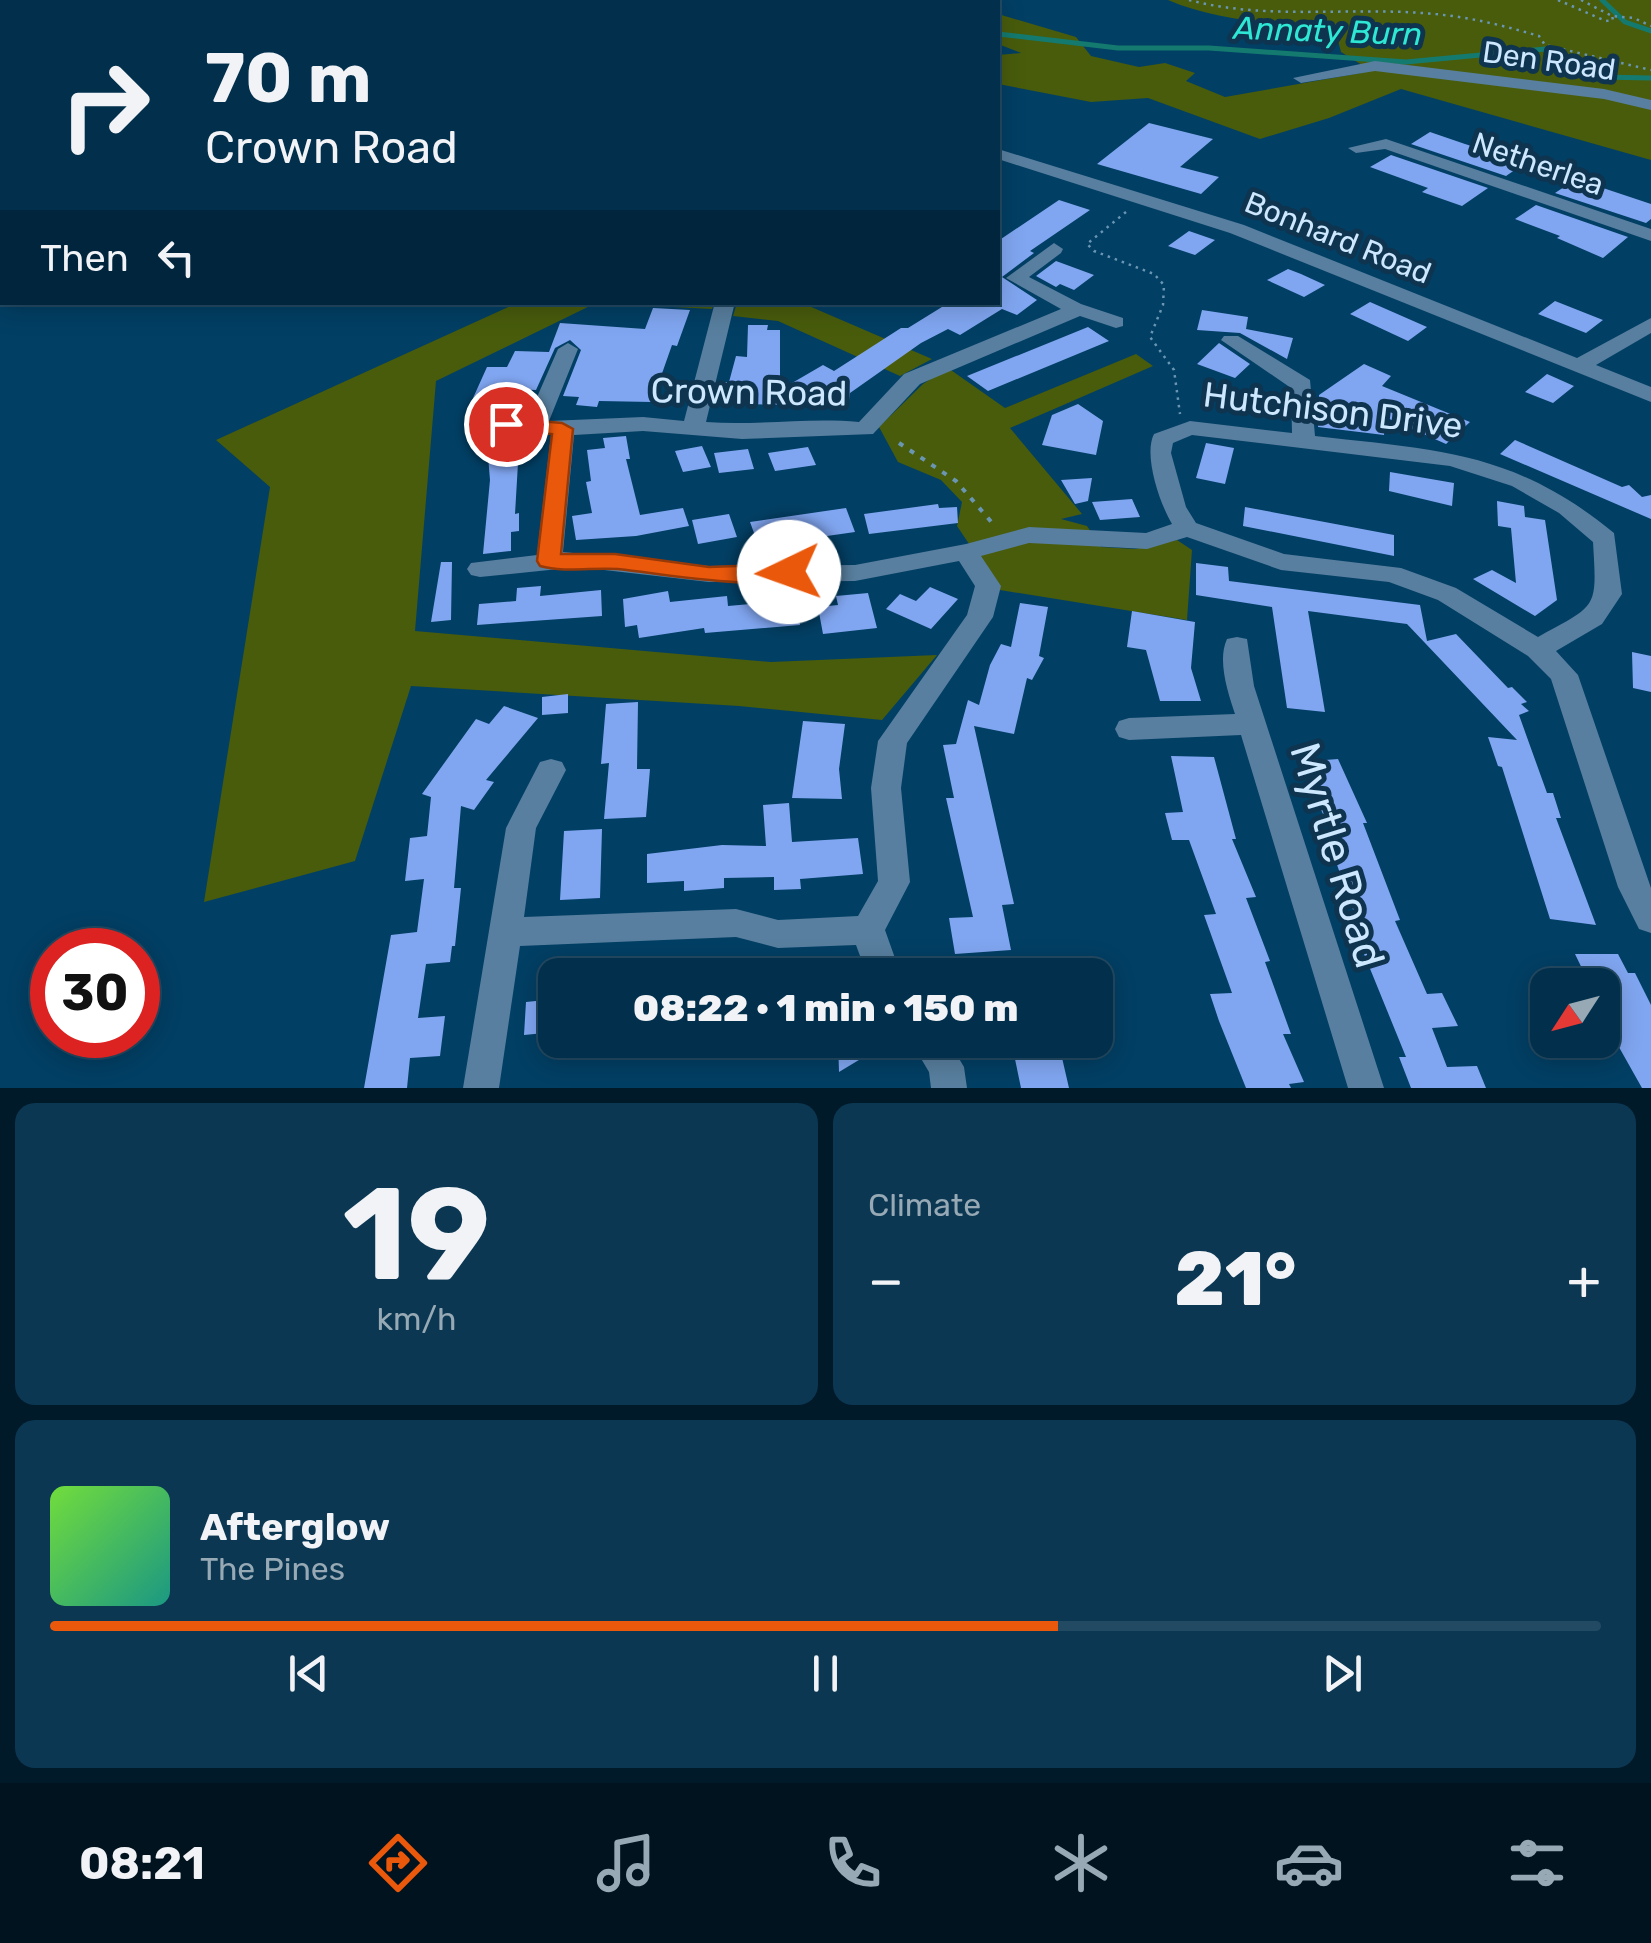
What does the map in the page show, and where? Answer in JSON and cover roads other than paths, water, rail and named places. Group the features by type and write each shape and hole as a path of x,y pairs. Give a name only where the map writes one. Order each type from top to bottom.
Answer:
{"street":[{"name":"Den Road","path":"1300,78 1375,66 1604,94 1651,105"},
{"name":"Netherlea","path":"1356,148 1372,142 1405,150 1651,235"},
{"name":"Bonhard Road","path":"1000,155 1237,229 1651,395"},
{"path":"1054,249 1016,274 1019,282 1077,310 1116,322"},
{"path":"694,426 724,305"},
{"name":"Crown Road","path":"506,424 562,429 642,424 742,432 834,426 866,429 912,379 1077,310"},
{"path":"1580,366 1651,324"},
{"path":"1231,340 1302,385 1304,441"},
{"path":"536,426 568,349"},
{"name":"Hutchison Drive","path":"1186,528 1174,507 1166,468 1158,453 1162,439 1182,428 1452,459 1520,481 1568,508 1605,539 1608,594 1594,618 1538,649"},
{"path":"548,561 562,429"},
{"path":"480,569 548,561 615,561 709,574 856,573 966,552 1028,535 1147,540 1186,528 1281,562 1392,574 1447,594 1538,649 1564,675 1634,886 1651,919"},
{"path":"878,958 868,930 894,882 886,788 894,741 980,617 988,586 966,552"},
{"name":"Myrtle Road","path":"1237,646 1240,686 1366,1088"},
{"path":"1129,729 1253,724"},
{"path":"481,1088 521,828 551,770"},
{"path":"508,932 736,923 778,934 868,930"},
{"path":"940,1058 946,1067 949,1088"}],"waterway":[{"path":"1602,0 1625,22 1651,31"},
{"name":"Annaty Burn","path":"1000,34 1118,48 1209,48 1406,62 1545,49 1601,77 1651,78"}]}
